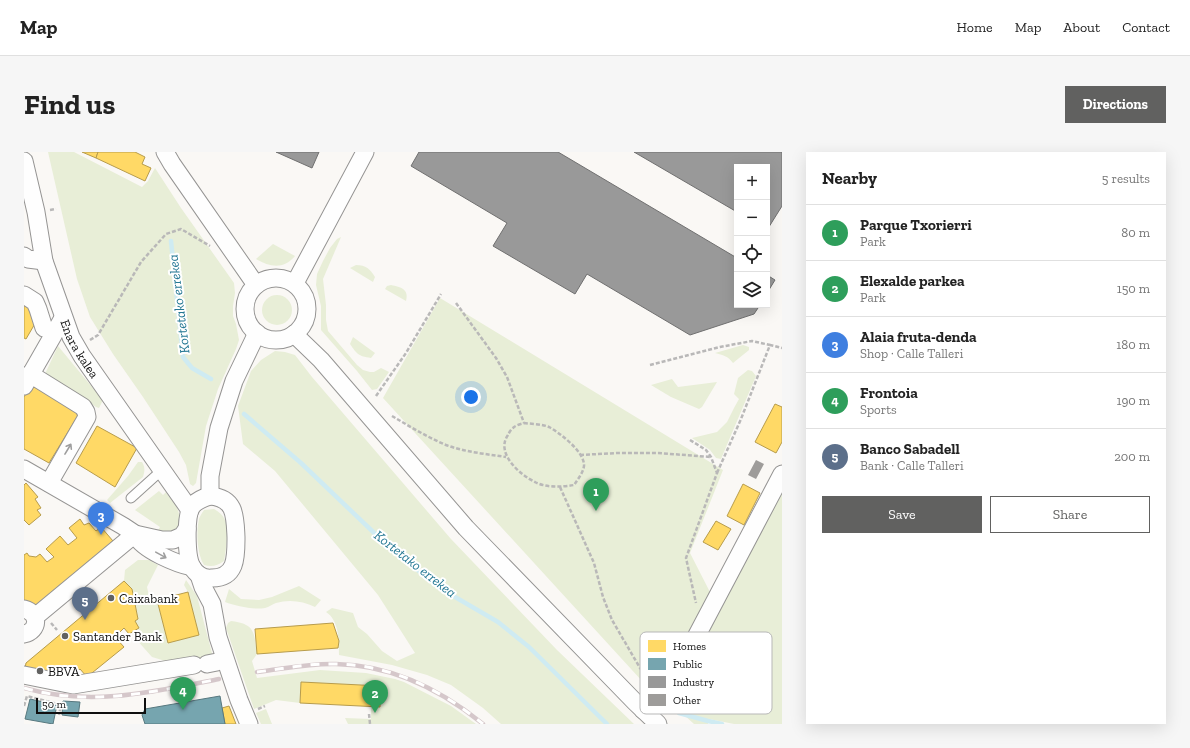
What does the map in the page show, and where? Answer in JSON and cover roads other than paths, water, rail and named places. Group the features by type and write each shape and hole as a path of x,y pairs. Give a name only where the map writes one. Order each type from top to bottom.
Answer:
{"street":[{"path":"165,152 256,285"},
{"path":"295,283 365,152"},
{"name":"Enara kalea","path":"24,161 36,212 44,261 71,338 190,510"},
{"path":"24,256 28,259 44,261"},
{"path":"275,278 285,279 295,283 302,290 308,309 302,327 294,334 276,340 266,338 257,333 247,318 245,309 246,300 250,292 256,285 265,280 275,278"},
{"path":"24,295 35,302 44,328"},
{"path":"49,483 87,417 83,407 27,380 64,318"},
{"path":"210,496 210,476 218,428 234,381 257,333"},
{"path":"294,334 321,360 466,528 640,707"},
{"path":"24,469 135,534 162,540 173,540 182,536 187,529"},
{"path":"699,632 782,474"},
{"path":"212,604 225,575 236,560 234,514 231,506 222,499 210,496 197,501 190,510 187,529 188,556 212,604 218,637 239,700 249,724"},
{"path":"135,534 144,545 161,556 213,578 225,575"},
{"path":"24,634 29,633 35,626 30,613 135,534"},
{"path":"24,675 74,685 206,664"},
{"path":"647,714 658,724"}],"lane":[{"path":"131,498 162,470"}],"waterway":[{"name":"Kortetako errekea","path":"171,241 183,357 192,368 211,379"},
{"name":"Kortetako errekea","path":"244,414 301,463 391,549 443,590 498,622 529,647 607,724"},
{"name":"Kortetako errekea","path":"683,714 722,724"}],"railway":[{"path":"257,672 306,665 326,664 357,665 377,669 396,674 432,690 467,711 483,724"},
{"path":"24,688 49,694 73,696 122,696 170,689 219,679"}],"place":[{"name":"Parque Txorierri","path":"596,511"},
{"name":"Alaia fruta-denda","path":"101,535"},
{"name":"Caixabank","path":"111,598"},
{"name":"Banco Sabadell","path":"85,620"},
{"name":"Santander Bank","path":"65,636"},
{"name":"BBVA","path":"40,671"},
{"name":"Frontoia","path":"183,710"},
{"name":"Elexalde parkea","path":"375,713"}]}
